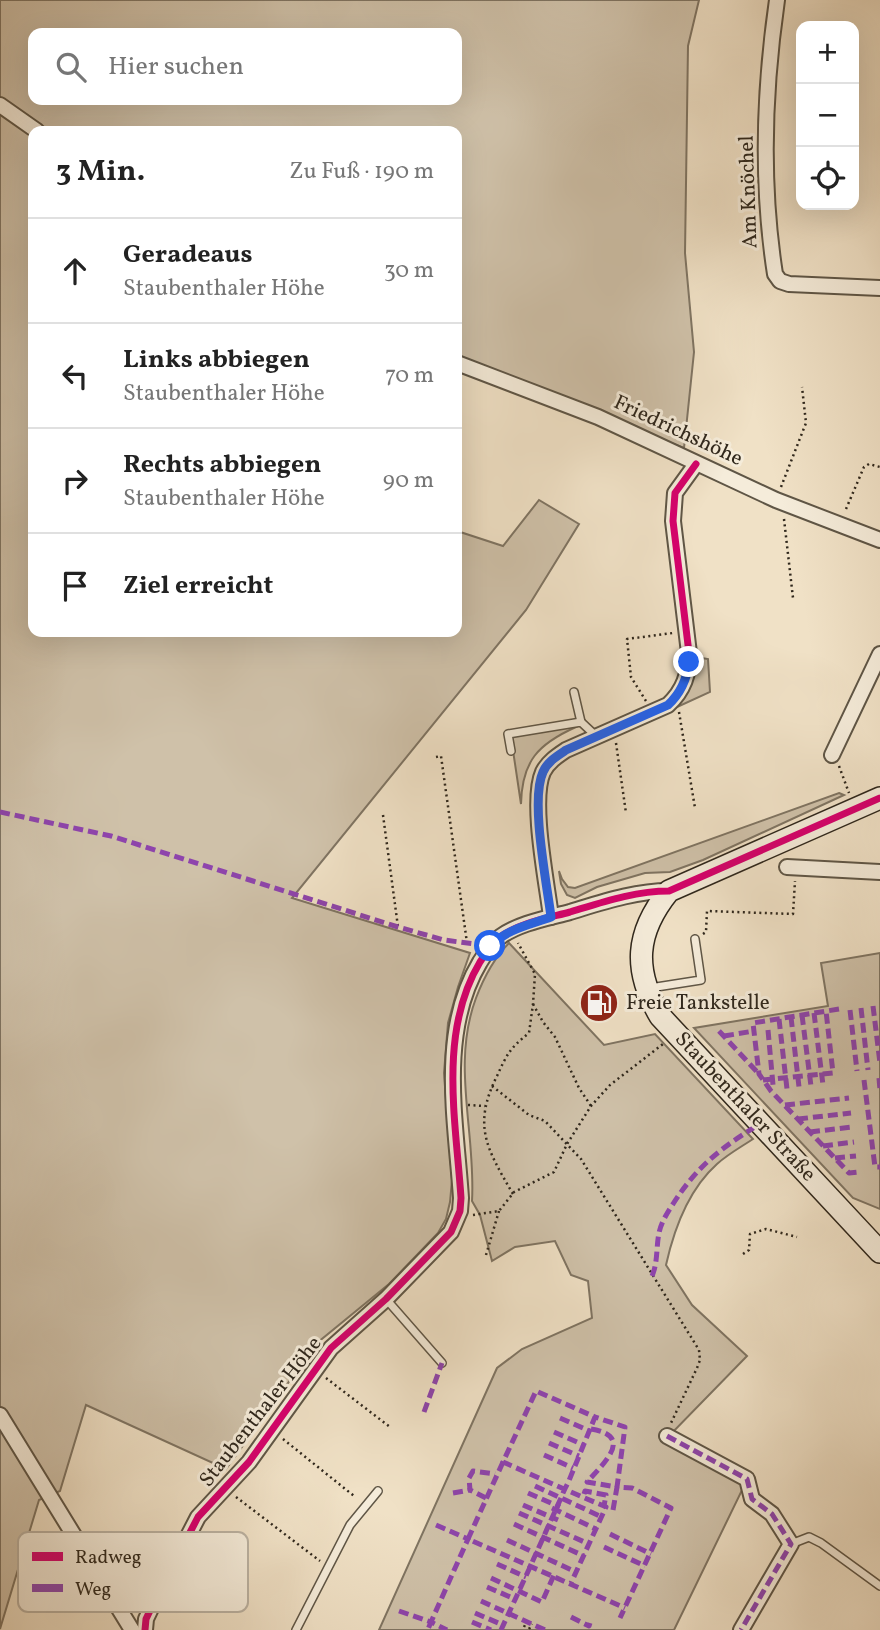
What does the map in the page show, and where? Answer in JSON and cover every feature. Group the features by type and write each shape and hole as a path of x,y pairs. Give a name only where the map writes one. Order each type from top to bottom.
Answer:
{"main road":[{"path":"669,891 880,798"},
{"name":"Staubenthaler Straße","path":"669,891 656,908 645,930 641,950 641,972 646,989 660,1016 880,1252"}],"street":[{"name":"Am Knöchel","path":"777,0 772,38 766,163 775,274 780,281 789,284 880,288"},
{"path":"0,105 30,126"},
{"name":"Friedrichshöhe","path":"462,365 623,427 696,464 779,501 879,538"},
{"path":"551,917 537,800 538,785 544,770 566,750 653,712 674,699 684,684 688,671 686,631 673,521 675,493 696,464"},
{"path":"832,755 880,654"},
{"path":"792,867 880,872"},
{"path":"460,1211 453,1060 455,1036 471,977 490,946 511,930 551,917 646,891 669,891"},
{"name":"Staubenthaler Höhe","path":"190,1532 198,1517 274,1431 331,1348 386,1299 451,1232 460,1211"},
{"path":"0,1415 72,1532"},
{"path":"667,1436 747,1479 752,1499 772,1514 791,1544 741,1630"},
{"path":"121,1612 132,1630"},
{"name":"Staubenthaler Höhe","path":"145,1630 149,1612"}],"lane":[{"path":"574,692 581,722 596,737"},
{"path":"511,751 508,734 581,722"},
{"path":"646,989 701,980 695,939"},
{"path":"386,1299 443,1363"},
{"path":"296,1630 350,1525 378,1491"},
{"path":"791,1544 809,1537 880,1586"}],"path":[{"path":"793,598 779,501 806,423 802,387"},
{"path":"846,509 864,467 869,464 880,467"},
{"path":"653,712 631,677 627,639 686,631"},
{"path":"674,699 682,719 695,808"},
{"path":"617,747 626,813"},
{"path":"832,755 843,775 855,809"},
{"path":"436,757 441,756 467,943"},
{"path":"383,815 398,927"},
{"path":"695,939 706,932 707,911 793,914 792,867"},
{"path":"511,930 535,974 533,1004 528,1032 510,1047 492,1086 482,1121 489,1148 513,1194"},
{"path":"533,1004 542,1022 555,1037 579,1088 591,1106"},
{"path":"486,1255 499,1210 513,1194 554,1172 567,1144 591,1106 628,1070 677,1035"},
{"path":"492,1086 529,1115 545,1121 581,1159 699,1350 700,1360 667,1436"},
{"path":"455,1104 485,1106"},
{"path":"460,1211 472,1215 499,1210"},
{"path":"743,1254 749,1250 750,1234 765,1229 797,1237"},
{"path":"315,1370 390,1427"},
{"path":"274,1431 354,1496"},
{"path":"225,1489 328,1567"},
{"path":"524,1627 527,1621"},
{"path":"529,1629 532,1624"}],"shaded area":[{"path":"0,0 699,0 688,46 685,253 694,352 684,448 462,370 462,126 28,126 28,637 462,637 462,533 503,546 539,500 579,524 526,610 292,898 470,953 448,1023 444,1073 452,1180 446,1219 438,1233 389,1284 317,1343 226,1469 86,1405 60,1491 39,1500 29,1532 18,1532 18,1569 0,1629"},
{"path":"696,657 708,659 710,692 664,713 688,690 694,676"},
{"path":"576,727 542,747 529,765 521,804 511,737"},
{"path":"839,793 844,795 703,860 670,872 645,873 597,887 575,898 567,895 561,884 559,871 568,887 575,888"},
{"path":"509,943 604,1045 655,1034 753,1139 721,1160 698,1186 678,1224 666,1265 692,1305 747,1356 666,1439 745,1484 674,1630 379,1630 497,1368 522,1349 592,1318 588,1281 571,1275 555,1241 515,1247 492,1261 480,1215 472,1201 465,1048 476,998 498,955"},
{"path":"880,953 880,1209 853,1198 694,1028 828,1006 821,963"}],"marked path":[{"path":"0,812 111,836 444,940 490,946"},
{"path":"873,1006 880,1063"},
{"path":"861,1008 868,1070"},
{"path":"839,1009 753,1023 759,1074 771,1091 849,1173 858,1172"},
{"path":"850,1010 857,1071"},
{"path":"763,1080 833,1073 826,1011"},
{"path":"814,1013 823,1085"},
{"path":"802,1015 811,1086"},
{"path":"791,1017 799,1087"},
{"path":"779,1019 787,1089"},
{"path":"768,1030 773,1085"},
{"path":"719,1031 759,1074"},
{"path":"724,1036 754,1031"},
{"path":"879,1078 880,1090"},
{"path":"864,1080 875,1167 880,1167"},
{"path":"785,1105 849,1098"},
{"path":"798,1119 851,1113"},
{"path":"652,1276 661,1226 682,1191 711,1158 760,1124"},
{"path":"810,1132 852,1127"},
{"path":"823,1146 854,1142"},
{"path":"835,1158 856,1156"},
{"path":"424,1412 442,1363"},
{"path":"501,1630 564,1490 565,1489 568,1483 595,1417 536,1391 503,1462 554,1484 566,1490 606,1507 571,1583"},
{"path":"591,1429 604,1433 611,1438 613,1444 607,1459 587,1482 617,1487 625,1427 595,1417"},
{"path":"560,1418 590,1431"},
{"path":"554,1432 584,1445"},
{"path":"667,1436 747,1479 752,1499 772,1514 791,1544 741,1630"},
{"path":"549,1443 579,1456"},
{"path":"544,1455 573,1468"},
{"path":"503,1462 468,1539 625,1608"},
{"path":"486,1498 470,1490 469,1478 473,1471 495,1474"},
{"path":"535,1486 602,1517"},
{"path":"613,1510 617,1487 632,1488 671,1508 620,1618"},
{"path":"453,1493 470,1490"},
{"path":"584,1494 585,1491 606,1495 604,1506"},
{"path":"528,1493 560,1507"},
{"path":"523,1505 558,1520"},
{"path":"552,1508 596,1529"},
{"path":"519,1513 589,1544"},
{"path":"514,1524 584,1556"},
{"path":"436,1525 468,1539 431,1622 447,1630"},
{"path":"610,1534 651,1554"},
{"path":"507,1540 576,1572"},
{"path":"604,1547 645,1566"},
{"path":"497,1564 526,1577"},
{"path":"491,1578 542,1602 554,1575"},
{"path":"487,1587 515,1599"},
{"path":"481,1601 545,1630"},
{"path":"399,1611 431,1622 428,1629"},
{"path":"475,1613 503,1625"},
{"path":"571,1617 589,1626 590,1623"},
{"path":"472,1622 491,1630"}],"cycle path":[{"path":"551,917 539,822 539,785 543,772 550,762 566,750 668,705 678,694 684,681 689,653 673,521 675,493 696,464"},
{"path":"190,1532 198,1517 249,1462 331,1348 386,1299 451,1232 460,1211 461,1198 454,1108 454,1047 467,989 480,962 494,942 508,932 534,922 619,898 669,891 880,798"},
{"path":"145,1630 149,1612"}],"place":[{"name":"Freie Tankstelle","path":"599,1003"}],"route":[{"path":"490,946 511,930 551,917 537,800 538,785 544,770 566,750 668,705 677,697 684,684 689,662"}]}
